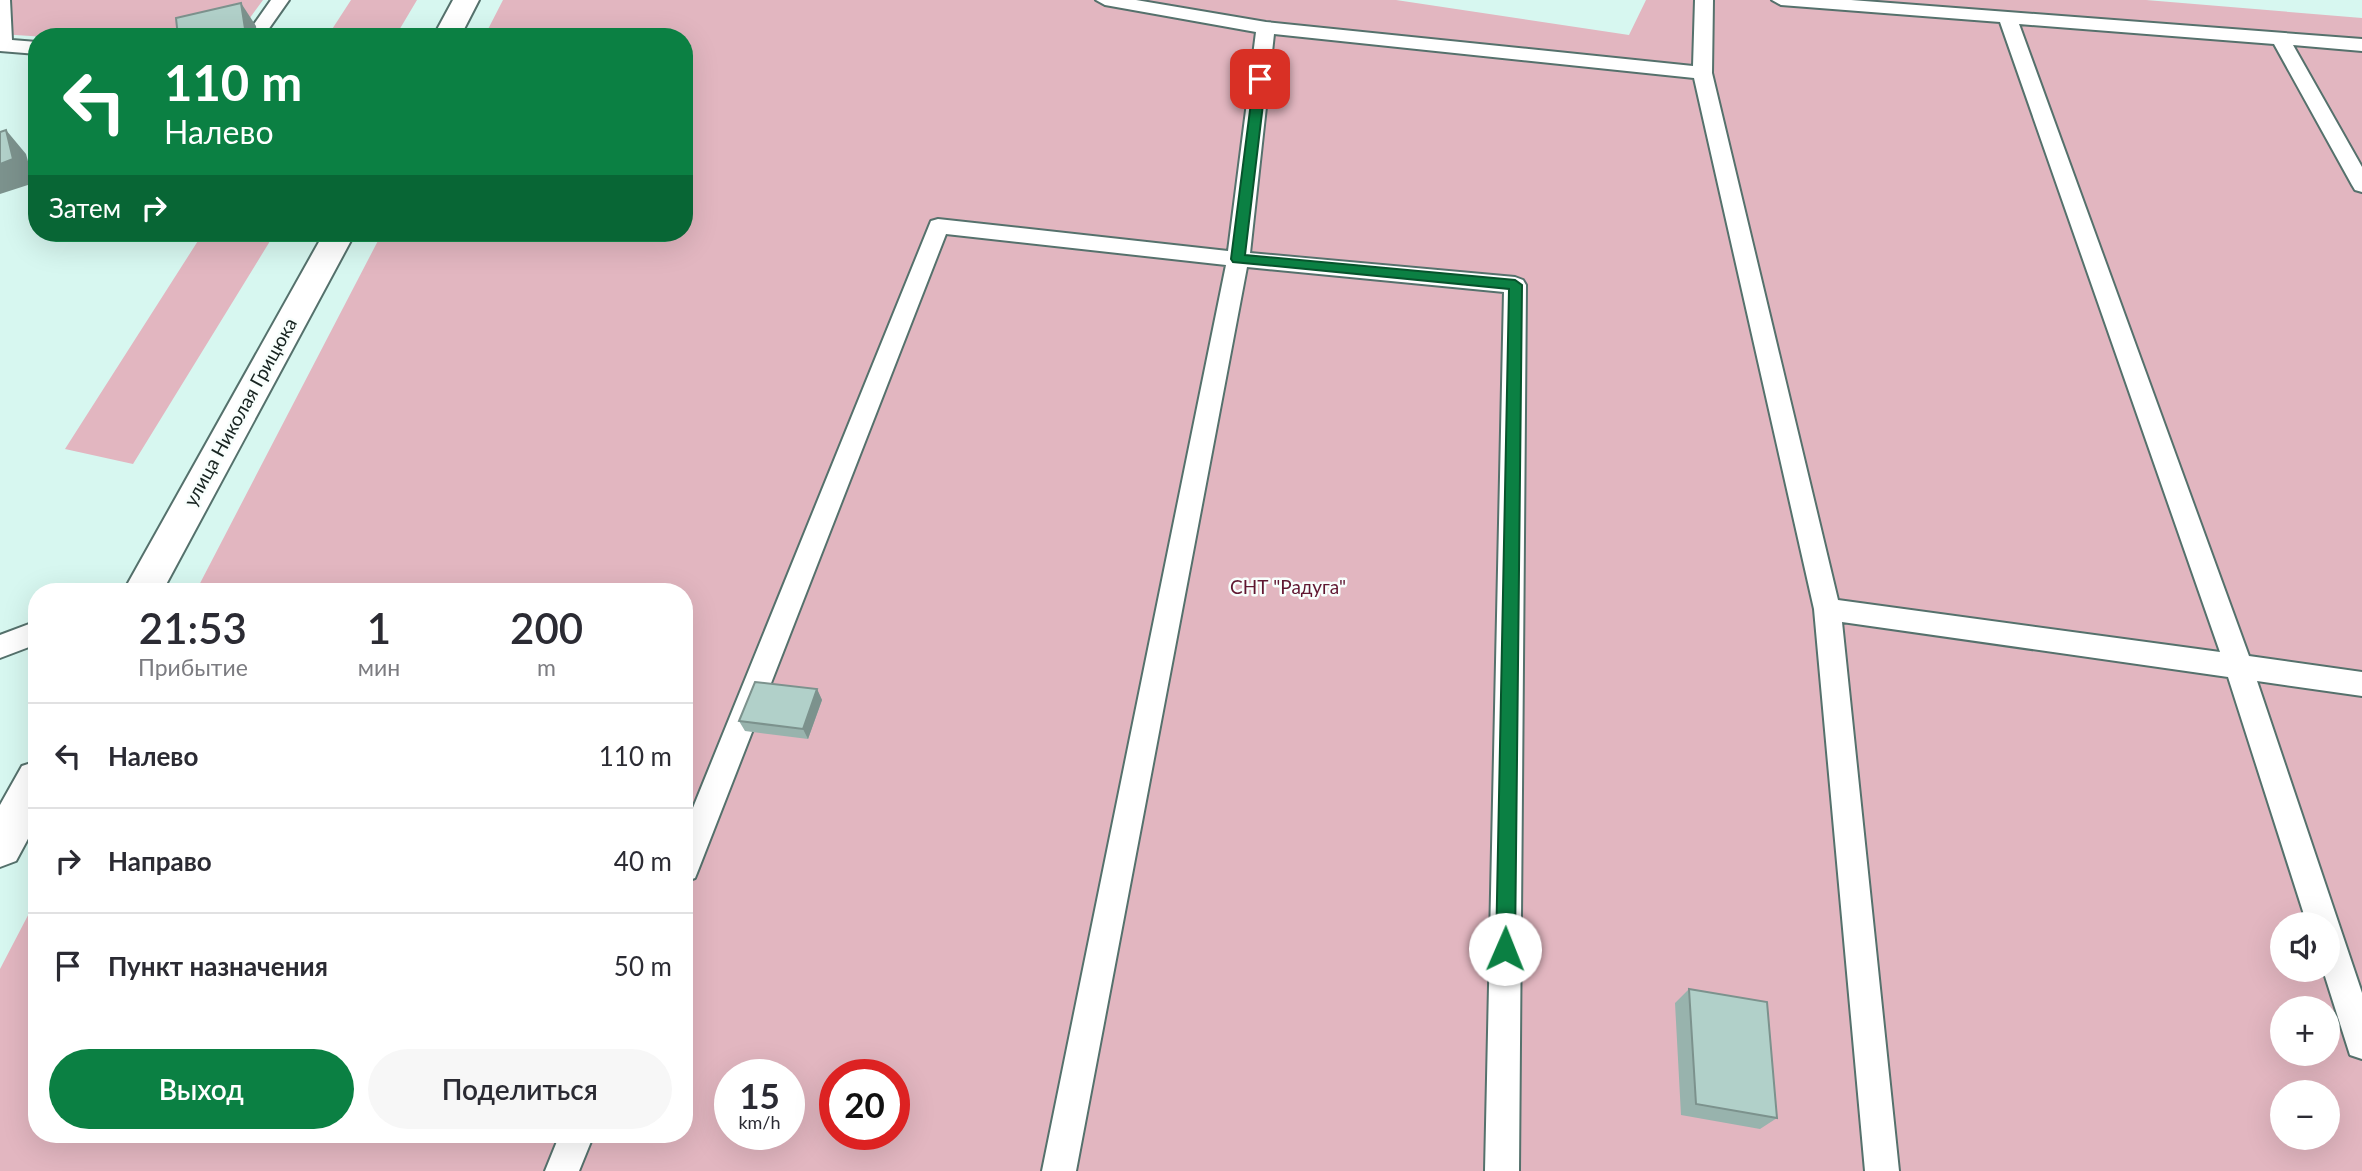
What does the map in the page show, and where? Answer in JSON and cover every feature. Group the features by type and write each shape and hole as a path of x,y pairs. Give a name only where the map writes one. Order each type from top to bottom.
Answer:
{"street":[{"path":"451,28 466,0"},
{"name":"улица Николая Грицюка","path":"144,583 334,242"},
{"path":"0,846 28,796"}],"lane":[{"path":"1,0 1,45 28,47"},
{"path":"1105,0 1266,28 1702,72"},
{"path":"1704,0 1702,72 1827,609 1882,1171"},
{"path":"1781,0 2362,45"},
{"path":"260,28 277,2"},
{"path":"2007,17 2239,667 2319,912"},
{"path":"1059,1171 1238,259 1266,28"},
{"path":"2280,38 2362,185"},
{"path":"693,845 938,226 1238,259 1515,285 1502,1171"},
{"path":"1827,609 2362,684"},
{"path":"0,647 28,636"},
{"path":"2340,974 2362,1042"},
{"path":"562,1171 573,1143"}],"green space":[{"path":"0,0 263,0 243,28 28,28 28,36 0,34"},
{"path":"351,0 417,0 400,28 333,28"},
{"name":"СНТ \"Радуга\"","path":"503,0 1396,0 1629,35 1646,0 2146,0 2362,18 2362,1171 0,1171 0,969 28,915 28,1143 693,1143 693,583 200,583 377,242 693,242 693,28 489,28"},
{"path":"197,242 269,242 133,464 65,449"}],"building":[{"path":"241,3 245,28 177,28 176,18"},
{"path":"6,130 13,159 0,164 0,132"},
{"path":"755,682 817,689 803,729 739,721"},
{"path":"1689,989 1767,1002 1777,1118 1696,1104"}],"route":[{"path":"1260,79 1238,259 1515,285 1505,949"}]}
